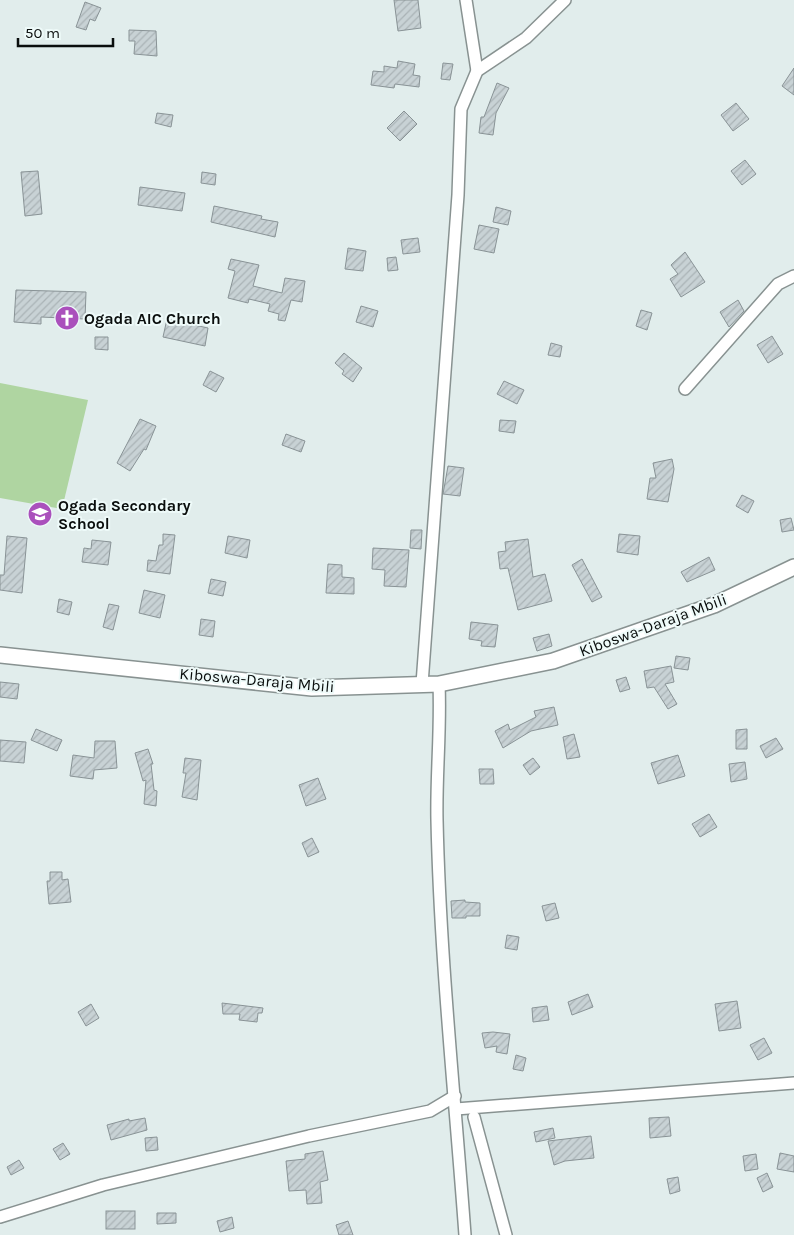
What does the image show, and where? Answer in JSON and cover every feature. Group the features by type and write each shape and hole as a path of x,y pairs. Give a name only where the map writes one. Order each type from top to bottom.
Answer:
{"main road":[{"name":"Kiboswa-Daraja Mbili","path":"0,655 312,688 439,684 553,661 714,605 794,567"}],"street":[{"path":"466,0 477,72"},
{"path":"422,684 458,195 461,109 477,72 526,38 565,0"},
{"path":"684,389 778,284 794,276"},
{"path":"439,684 441,724 436,819 465,1235"},
{"path":"456,1109 794,1084"},
{"path":"0,1217 103,1185 309,1136 430,1111 455,1096"},
{"path":"474,1117 506,1235"}],"green space":[{"path":"0,383 88,400 62,509 0,498"}],"building":[{"path":"394,0 418,0 421,28 398,31"},
{"path":"85,2 101,8 95,21 90,19 86,30 76,27"},
{"path":"129,30 156,31 157,56 134,54 135,41 129,41"},
{"path":"398,61 415,64 413,75 420,76 419,87 395,84 394,88 371,85 373,71 384,72 384,66 397,68"},
{"path":"443,63 453,64 450,80 441,79"},
{"path":"794,68 794,95 782,86"},
{"path":"497,83 509,88 496,113 493,135 479,133 481,117 484,117"},
{"path":"736,103 749,119 733,131 721,115"},
{"path":"404,111 417,124 400,141 387,128"},
{"path":"157,113 173,115 171,127 155,123"},
{"path":"745,160 756,174 742,185 731,171"},
{"path":"38,171 42,214 25,216 21,172"},
{"path":"202,172 216,174 215,185 201,183"},
{"path":"140,187 185,193 182,211 138,205"},
{"path":"214,206 262,216 261,219 278,222 275,237 211,222"},
{"path":"496,207 511,211 508,225 493,222"},
{"path":"479,225 499,229 494,253 474,249"},
{"path":"418,238 420,252 403,254 401,240"},
{"path":"348,248 366,251 363,271 345,269"},
{"path":"685,252 705,282 681,297 670,279 678,274 671,265"},
{"path":"396,257 398,270 388,271 387,258"},
{"path":"231,259 259,265 253,286 282,293 285,278 305,281 302,302 291,300 285,321 278,320 279,314 268,311 270,304 249,299 248,303 228,298 235,271 228,269"},
{"path":"16,290 86,292 85,319 41,317 41,324 14,322"},
{"path":"738,300 744,311 729,327 720,312"},
{"path":"361,306 378,311 373,327 356,322"},
{"path":"641,310 652,313 647,330 636,326"},
{"path":"167,319 208,328 205,346 163,337"},
{"path":"772,336 783,354 768,363 757,345"},
{"path":"95,337 108,337 108,350 95,349"},
{"path":"551,343 562,346 560,357 548,355"},
{"path":"344,353 362,368 353,382 342,374 344,371 335,363"},
{"path":"210,371 224,378 216,392 203,385"},
{"path":"504,381 524,390 517,404 497,394"},
{"path":"140,419 156,426 146,450 144,449 130,471 117,463"},
{"path":"500,420 516,421 514,433 499,431"},
{"path":"286,434 305,441 301,452 282,445"},
{"path":"672,459 674,469 668,502 647,499 650,478 656,478 653,463"},
{"path":"448,466 464,468 460,496 443,494"},
{"path":"742,495 754,501 748,513 736,506"},
{"path":"791,518 794,530 782,532 780,520"},
{"path":"411,530 422,530 421,549 410,548"},
{"path":"163,534 175,535 170,574 147,571 148,560 156,561 159,545 163,545"},
{"path":"619,534 640,536 638,555 617,552"},
{"path":"7,536 27,538 22,593 0,590 0,575 4,575"},
{"path":"228,536 250,540 247,558 225,553"},
{"path":"528,539 533,577 545,574 552,601 518,610 508,568 500,569 498,552 506,551 505,542"},
{"path":"92,540 111,542 108,565 82,562 84,548 91,549"},
{"path":"373,548 409,550 406,587 384,586 385,570 372,569"},
{"path":"709,557 715,570 687,582 681,572"},
{"path":"582,559 602,597 592,602 572,565"},
{"path":"328,564 342,565 342,577 354,578 354,594 326,593"},
{"path":"211,579 226,582 223,596 208,593"},
{"path":"144,590 165,595 160,618 139,613"},
{"path":"59,599 72,602 69,615 57,612"},
{"path":"109,604 119,606 113,630 103,627"},
{"path":"201,619 215,621 213,637 199,635"},
{"path":"471,622 498,625 495,647 481,646 482,641 469,639"},
{"path":"549,634 552,646 537,651 533,638"},
{"path":"676,656 690,658 688,670 674,668"},
{"path":"671,666 674,682 665,684 677,704 668,709 654,687 647,688 644,671"},
{"path":"626,677 630,689 620,692 616,680"},
{"path":"0,682 19,684 17,699 0,697"},
{"path":"554,707 558,725 531,731 503,748 495,731 508,724 510,730 536,717 534,711"},
{"path":"36,729 62,740 57,751 31,740"},
{"path":"747,729 747,749 736,749 736,730"},
{"path":"574,734 580,757 567,759 563,737"},
{"path":"776,738 783,749 766,758 760,746"},
{"path":"0,740 26,742 24,763 0,761"},
{"path":"95,741 115,741 117,768 94,770 93,779 70,776 73,755 94,758"},
{"path":"148,749 153,764 151,764 154,790 157,791 156,806 144,804 146,780 143,781 135,753"},
{"path":"678,755 685,776 658,784 651,763"},
{"path":"185,758 201,760 197,800 182,797 186,773 183,773"},
{"path":"533,758 540,767 530,775 523,765"},
{"path":"745,762 747,779 731,782 729,764"},
{"path":"479,769 493,769 494,784 480,784"},
{"path":"318,778 326,799 306,806 299,785"},
{"path":"709,814 717,827 700,837 692,824"},
{"path":"312,838 319,852 308,857 302,843"},
{"path":"50,872 62,872 62,880 68,879 71,902 49,904 47,881 50,881"},
{"path":"465,900 465,902 480,903 480,916 452,918 451,901"},
{"path":"555,903 559,918 546,921 542,906"},
{"path":"507,935 519,937 517,950 505,948"},
{"path":"588,994 593,1007 572,1015 568,1002"},
{"path":"737,1001 741,1028 719,1031 715,1004"},
{"path":"222,1003 263,1008 262,1013 258,1013 257,1022 239,1020 240,1014 223,1014"},
{"path":"91,1004 99,1018 86,1026 78,1012"},
{"path":"547,1006 549,1020 533,1022 532,1008"},
{"path":"482,1033 510,1034 507,1054 496,1052 497,1046 485,1048"},
{"path":"764,1038 772,1053 758,1060 750,1045"},
{"path":"516,1055 526,1058 523,1071 513,1069"},
{"path":"669,1117 671,1136 650,1138 649,1118"},
{"path":"145,1118 147,1130 111,1140 107,1125 129,1119 129,1121"},
{"path":"553,1128 555,1138 536,1142 534,1132"},
{"path":"591,1136 594,1158 565,1161 554,1165 548,1141"},
{"path":"157,1137 158,1150 146,1151 145,1138"},
{"path":"63,1143 70,1154 60,1160 53,1149"},
{"path":"323,1151 328,1180 320,1182 322,1203 307,1204 306,1190 289,1191 286,1161 305,1159 305,1154"},
{"path":"780,1153 794,1156 794,1172 777,1169"},
{"path":"756,1154 758,1169 745,1171 743,1156"},
{"path":"19,1160 24,1168 11,1175 7,1167"},
{"path":"767,1173 773,1187 763,1192 757,1178"},
{"path":"678,1177 680,1191 670,1194 667,1179"},
{"path":"106,1211 135,1211 135,1229 106,1229"},
{"path":"157,1213 176,1213 176,1223 157,1224"},
{"path":"232,1217 234,1228 220,1232 217,1221"},
{"path":"348,1221 353,1235 339,1235 336,1225"}],"place":[{"name":"Ogada AIC Church","path":"67,318"},
{"name":"Ogada Secondary School","path":"40,514"}]}
